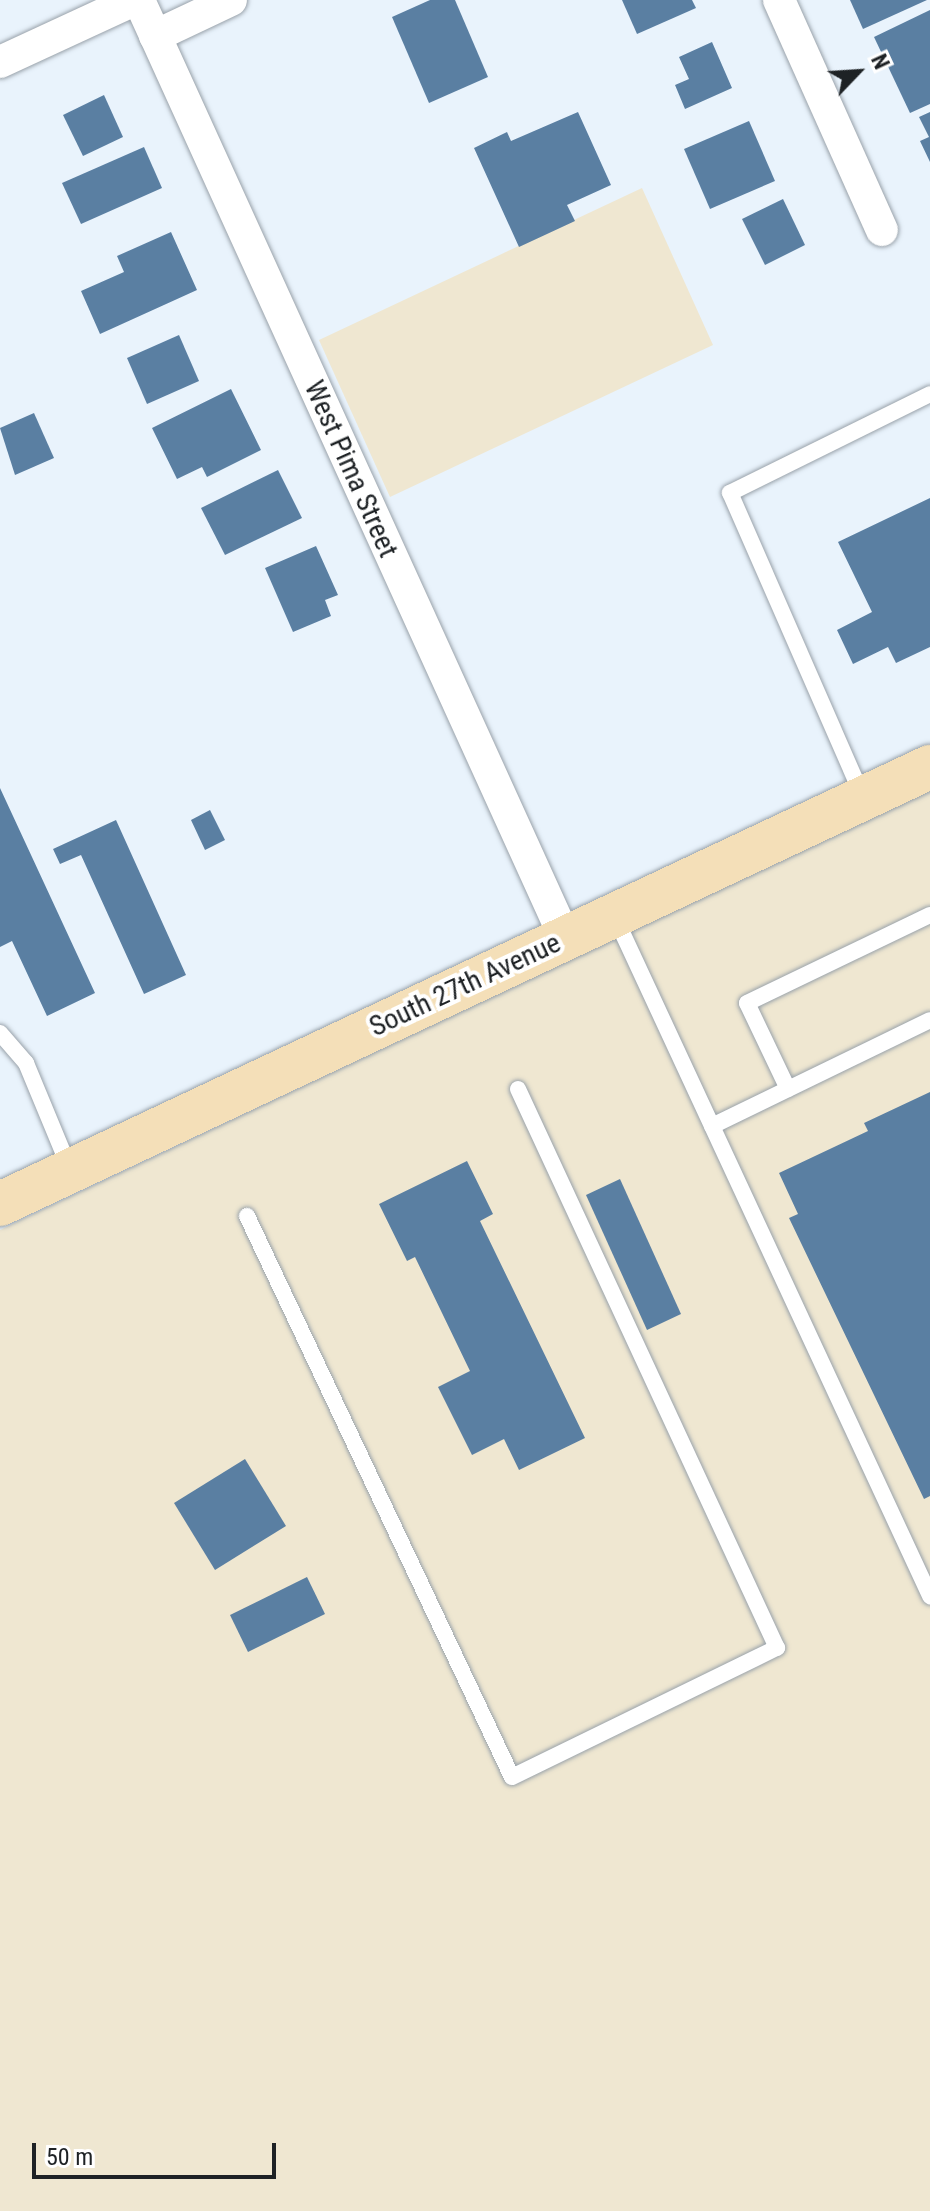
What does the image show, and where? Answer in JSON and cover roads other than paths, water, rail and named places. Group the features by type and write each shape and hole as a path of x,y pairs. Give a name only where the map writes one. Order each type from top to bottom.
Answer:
{"main road":[{"name":"South 27th Avenue","path":"0,1204 930,767"}],"street":[{"name":"West Pima Street","path":"137,0 565,938"},
{"path":"0,62 137,0"},
{"path":"155,36 231,0"},
{"path":"779,0 882,230"}],"lane":[{"path":"863,798 730,493 930,394"},
{"path":"615,915 930,1596"},
{"path":"788,1089 747,1003 930,915"},
{"path":"712,1126 930,1020"},
{"path":"0,1033 26,1063 71,1171"},
{"path":"247,1216 512,1777 777,1648 518,1089"}]}
